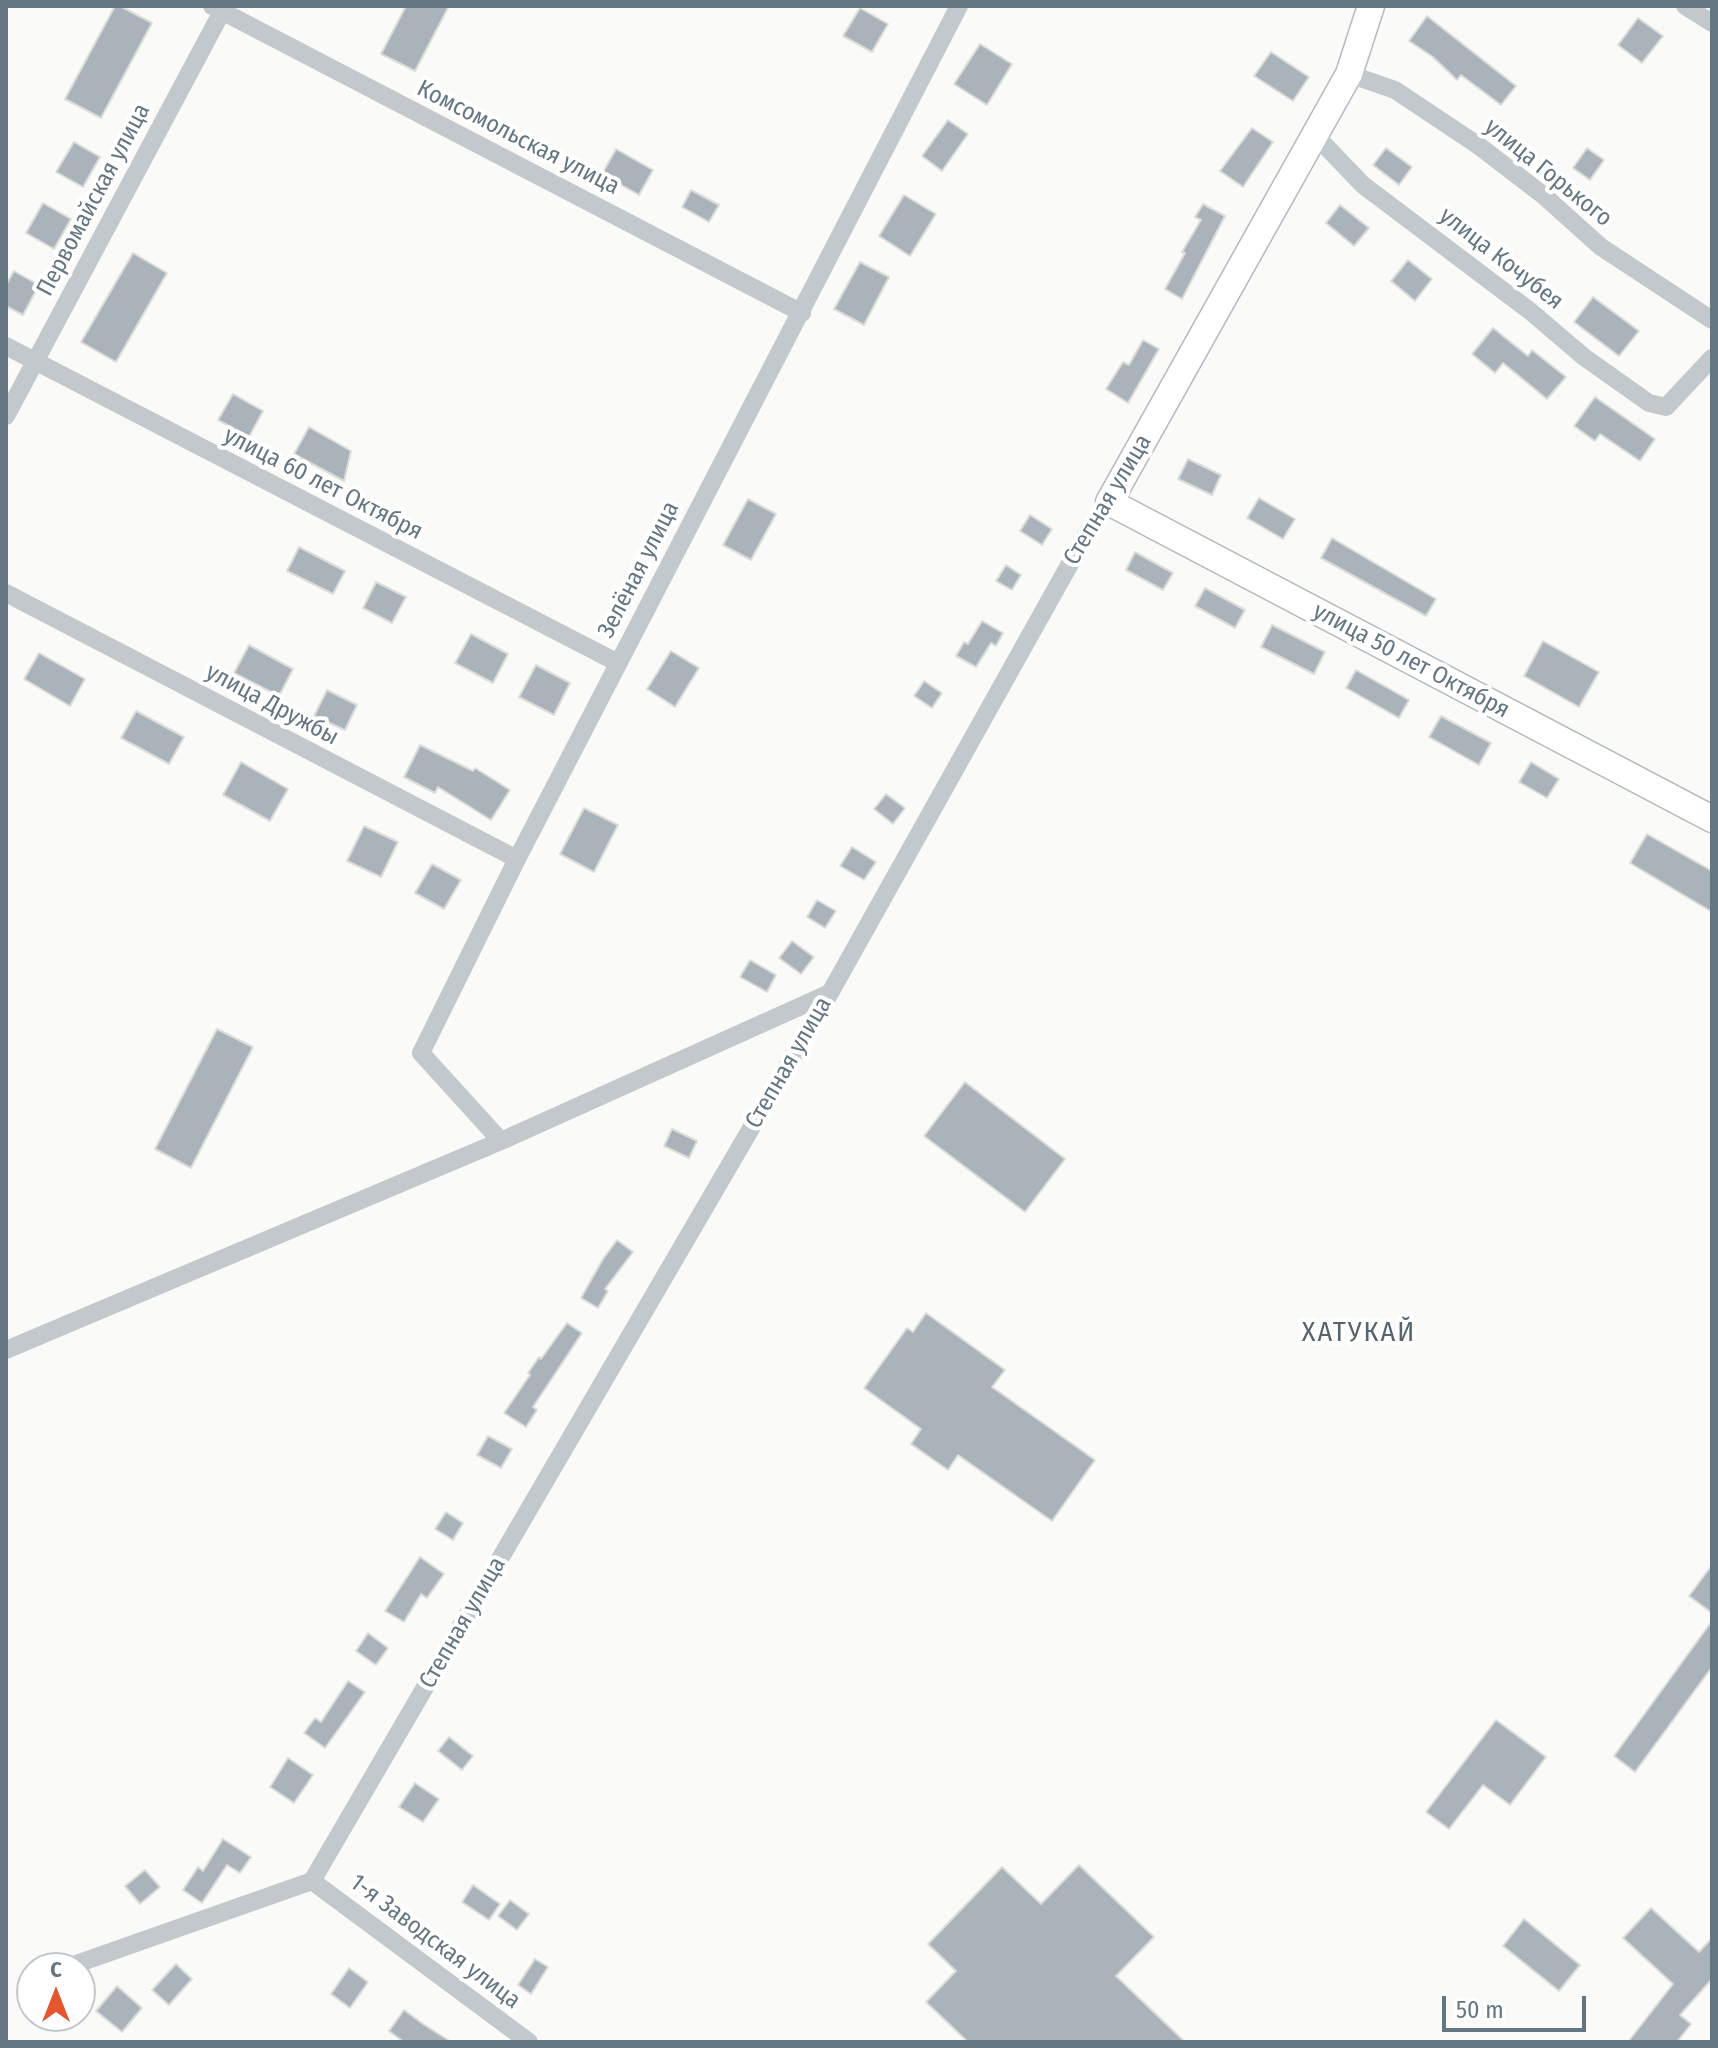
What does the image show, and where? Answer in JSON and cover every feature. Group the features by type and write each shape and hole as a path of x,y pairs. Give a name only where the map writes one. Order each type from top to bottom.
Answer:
{"street":[{"name":"Зелёная улица","path":"501,1141 421,1053 517,859 959,6"},
{"name":"Степная улица","path":"312,1881 830,993 1090,528 1109,502 1349,74 1371,6"},
{"path":"1685,6 1712,23"},
{"name":"Комсомольская улица","path":"219,8 802,313"},
{"name":"Первомайская улица","path":"6,416 219,8"},
{"name":"улица Горького","path":"1349,74 1395,90 1479,146 1543,195 1601,247 1712,320"},
{"name":"улица Кочубея","path":"1315,135 1363,185 1530,311 1584,357 1649,403 1666,407 1712,358"},
{"name":"улица 60 лет Октября","path":"6,346 618,663"},
{"name":"улица 50 лет Октября","path":"1109,502 1712,819"},
{"name":"улица Дружбы","path":"6,593 517,859"},
{"path":"6,1350 501,1141 830,993"},
{"path":"96,1957 312,1881"},
{"name":"1-я Заводская улица","path":"312,1881 529,2042"}],"building":[{"path":"115,6 152,23 101,118 65,99"},
{"path":"406,6 449,6 415,71 381,54"},
{"path":"860,8 888,24 872,52 843,36"},
{"path":"1427,16 1516,86 1501,105 1461,75 1457,80 1433,57 1409,41"},
{"path":"1638,18 1663,36 1642,63 1618,45"},
{"path":"980,44 1012,64 987,105 954,84"},
{"path":"1271,52 1309,77 1293,101 1254,76"},
{"path":"948,120 968,134 942,171 922,156"},
{"path":"1252,128 1273,142 1243,187 1220,171"},
{"path":"74,142 100,157 83,187 56,172"},
{"path":"1386,148 1412,167 1399,185 1373,165"},
{"path":"1587,148 1604,160 1590,180 1573,168"},
{"path":"616,149 653,170 639,195 602,174"},
{"path":"691,190 719,205 709,222 682,207"},
{"path":"904,195 936,214 910,256 879,236"},
{"path":"43,203 71,219 54,249 26,233"},
{"path":"1203,204 1225,216 1182,299 1165,289 1201,220 1195,217"},
{"path":"1340,205 1369,228 1354,246 1326,223"},
{"path":"133,253 167,273 116,362 81,342"},
{"path":"1408,260 1432,279 1415,301 1391,281"},
{"path":"860,262 889,277 864,325 834,309"},
{"path":"14,271 39,285 23,315 6,306 6,285"},
{"path":"1593,297 1639,331 1619,356 1574,322"},
{"path":"1493,328 1528,356 1532,350 1566,377 1547,399 1503,363 1495,373 1472,354"},
{"path":"1143,340 1159,349 1128,403 1106,389 1123,362 1129,365"},
{"path":"233,394 263,411 249,437 218,420"},
{"path":"1595,397 1655,439 1640,461 1600,434 1595,441 1574,426"},
{"path":"309,427 351,451 344,481 294,454"},
{"path":"1188,459 1221,475 1212,495 1178,479"},
{"path":"1259,498 1295,519 1283,539 1247,518"},
{"path":"748,499 776,514 751,560 723,545"},
{"path":"1030,515 1052,529 1042,545 1020,531"},
{"path":"1332,538 1436,599 1426,616 1321,558"},
{"path":"299,547 345,571 333,594 287,571"},
{"path":"1135,552 1173,573 1163,590 1126,570"},
{"path":"1006,565 1021,575 1012,590 996,581"},
{"path":"376,582 406,597 392,623 363,608"},
{"path":"1205,588 1245,610 1235,628 1195,606"},
{"path":"982,621 1003,633 996,646 991,643 976,667 956,656 964,642 968,644"},
{"path":"1272,625 1325,652 1314,674 1261,647"},
{"path":"471,634 508,654 493,683 455,663"},
{"path":"1543,641 1599,672 1579,707 1524,676"},
{"path":"249,645 293,669 279,696 234,673"},
{"path":"671,651 699,668 675,707 647,689"},
{"path":"39,653 85,679 70,706 24,679"},
{"path":"536,665 570,683 554,715 519,697"},
{"path":"1356,670 1409,700 1399,718 1346,688"},
{"path":"924,681 942,693 932,708 914,696"},
{"path":"327,690 357,705 345,730 314,716"},
{"path":"136,711 184,737 169,764 121,738"},
{"path":"1441,716 1491,743 1479,765 1429,737"},
{"path":"420,745 473,771 475,768 510,790 491,820 438,787 435,793 404,777"},
{"path":"241,762 288,789 270,821 223,795"},
{"path":"1531,762 1559,779 1547,798 1519,782"},
{"path":"886,794 905,808 893,824 874,809"},
{"path":"584,808 618,825 594,872 560,854"},
{"path":"364,826 398,842 381,877 347,861"},
{"path":"1647,834 1712,871 1712,912 1630,863"},
{"path":"852,847 876,862 864,880 840,866"},
{"path":"432,864 461,880 444,909 415,893"},
{"path":"817,900 836,911 825,928 807,917"},
{"path":"792,941 814,957 801,974 779,958"},
{"path":"750,960 776,975 767,992 740,977"},
{"path":"217,1029 253,1047 191,1168 155,1149"},
{"path":"965,1082 1065,1159 1025,1212 924,1136"},
{"path":"672,1129 697,1141 689,1158 664,1146"},
{"path":"617,1240 633,1252 605,1289 608,1291 598,1308 581,1298"},
{"path":"926,1313 1005,1370 992,1387 1095,1460 1052,1521 958,1455 948,1470 911,1444 921,1429 864,1388 907,1328 913,1332"},
{"path":"567,1323 582,1333 533,1407 537,1410 526,1427 504,1413 539,1357 541,1359"},
{"path":"488,1436 512,1449 501,1468 477,1455"},
{"path":"446,1512 463,1523 453,1540 435,1529"},
{"path":"420,1557 444,1574 427,1598 421,1594 404,1622 385,1611"},
{"path":"1712,1565 1712,1613 1689,1596"},
{"path":"1712,1621 1712,1667 1635,1772 1614,1756"},
{"path":"368,1633 388,1648 376,1665 356,1651"},
{"path":"348,1681 365,1692 325,1748 304,1733 315,1718 321,1722"},
{"path":"1496,1720 1546,1757 1510,1805 1483,1785 1449,1829 1426,1812"},
{"path":"449,1737 473,1756 462,1770 438,1751"},
{"path":"288,1758 313,1775 294,1803 270,1787"},
{"path":"415,1783 439,1799 423,1822 399,1807"},
{"path":"223,1839 251,1857 240,1873 227,1865 202,1903 183,1890 198,1867 203,1871"},
{"path":"1079,1865 1154,1937 1116,1976 1185,2042 968,2042 926,2002 956,1971 928,1944 1002,1867 1041,1904"},
{"path":"145,1870 160,1887 140,1904 125,1886"},
{"path":"473,1885 500,1904 489,1920 462,1902"},
{"path":"510,1900 529,1914 517,1930 498,1916"},
{"path":"1651,1908 1699,1952 1712,1938 1712,1979 1680,2015 1691,2024 1677,2042 1628,2042 1673,1984 1623,1938"},
{"path":"1524,1919 1580,1965 1559,1991 1503,1946"},
{"path":"535,1959 548,1967 531,1994 518,1985"},
{"path":"176,1964 192,1979 169,2005 152,1990"},
{"path":"349,1968 368,1982 350,2008 331,1994"},
{"path":"117,1986 142,2008 122,2032 96,2011"},
{"path":"404,2010 451,2042 404,2042 389,2031"}],"district":[{"name":"ХАТУКАЙ","path":"1359,1333"}]}
